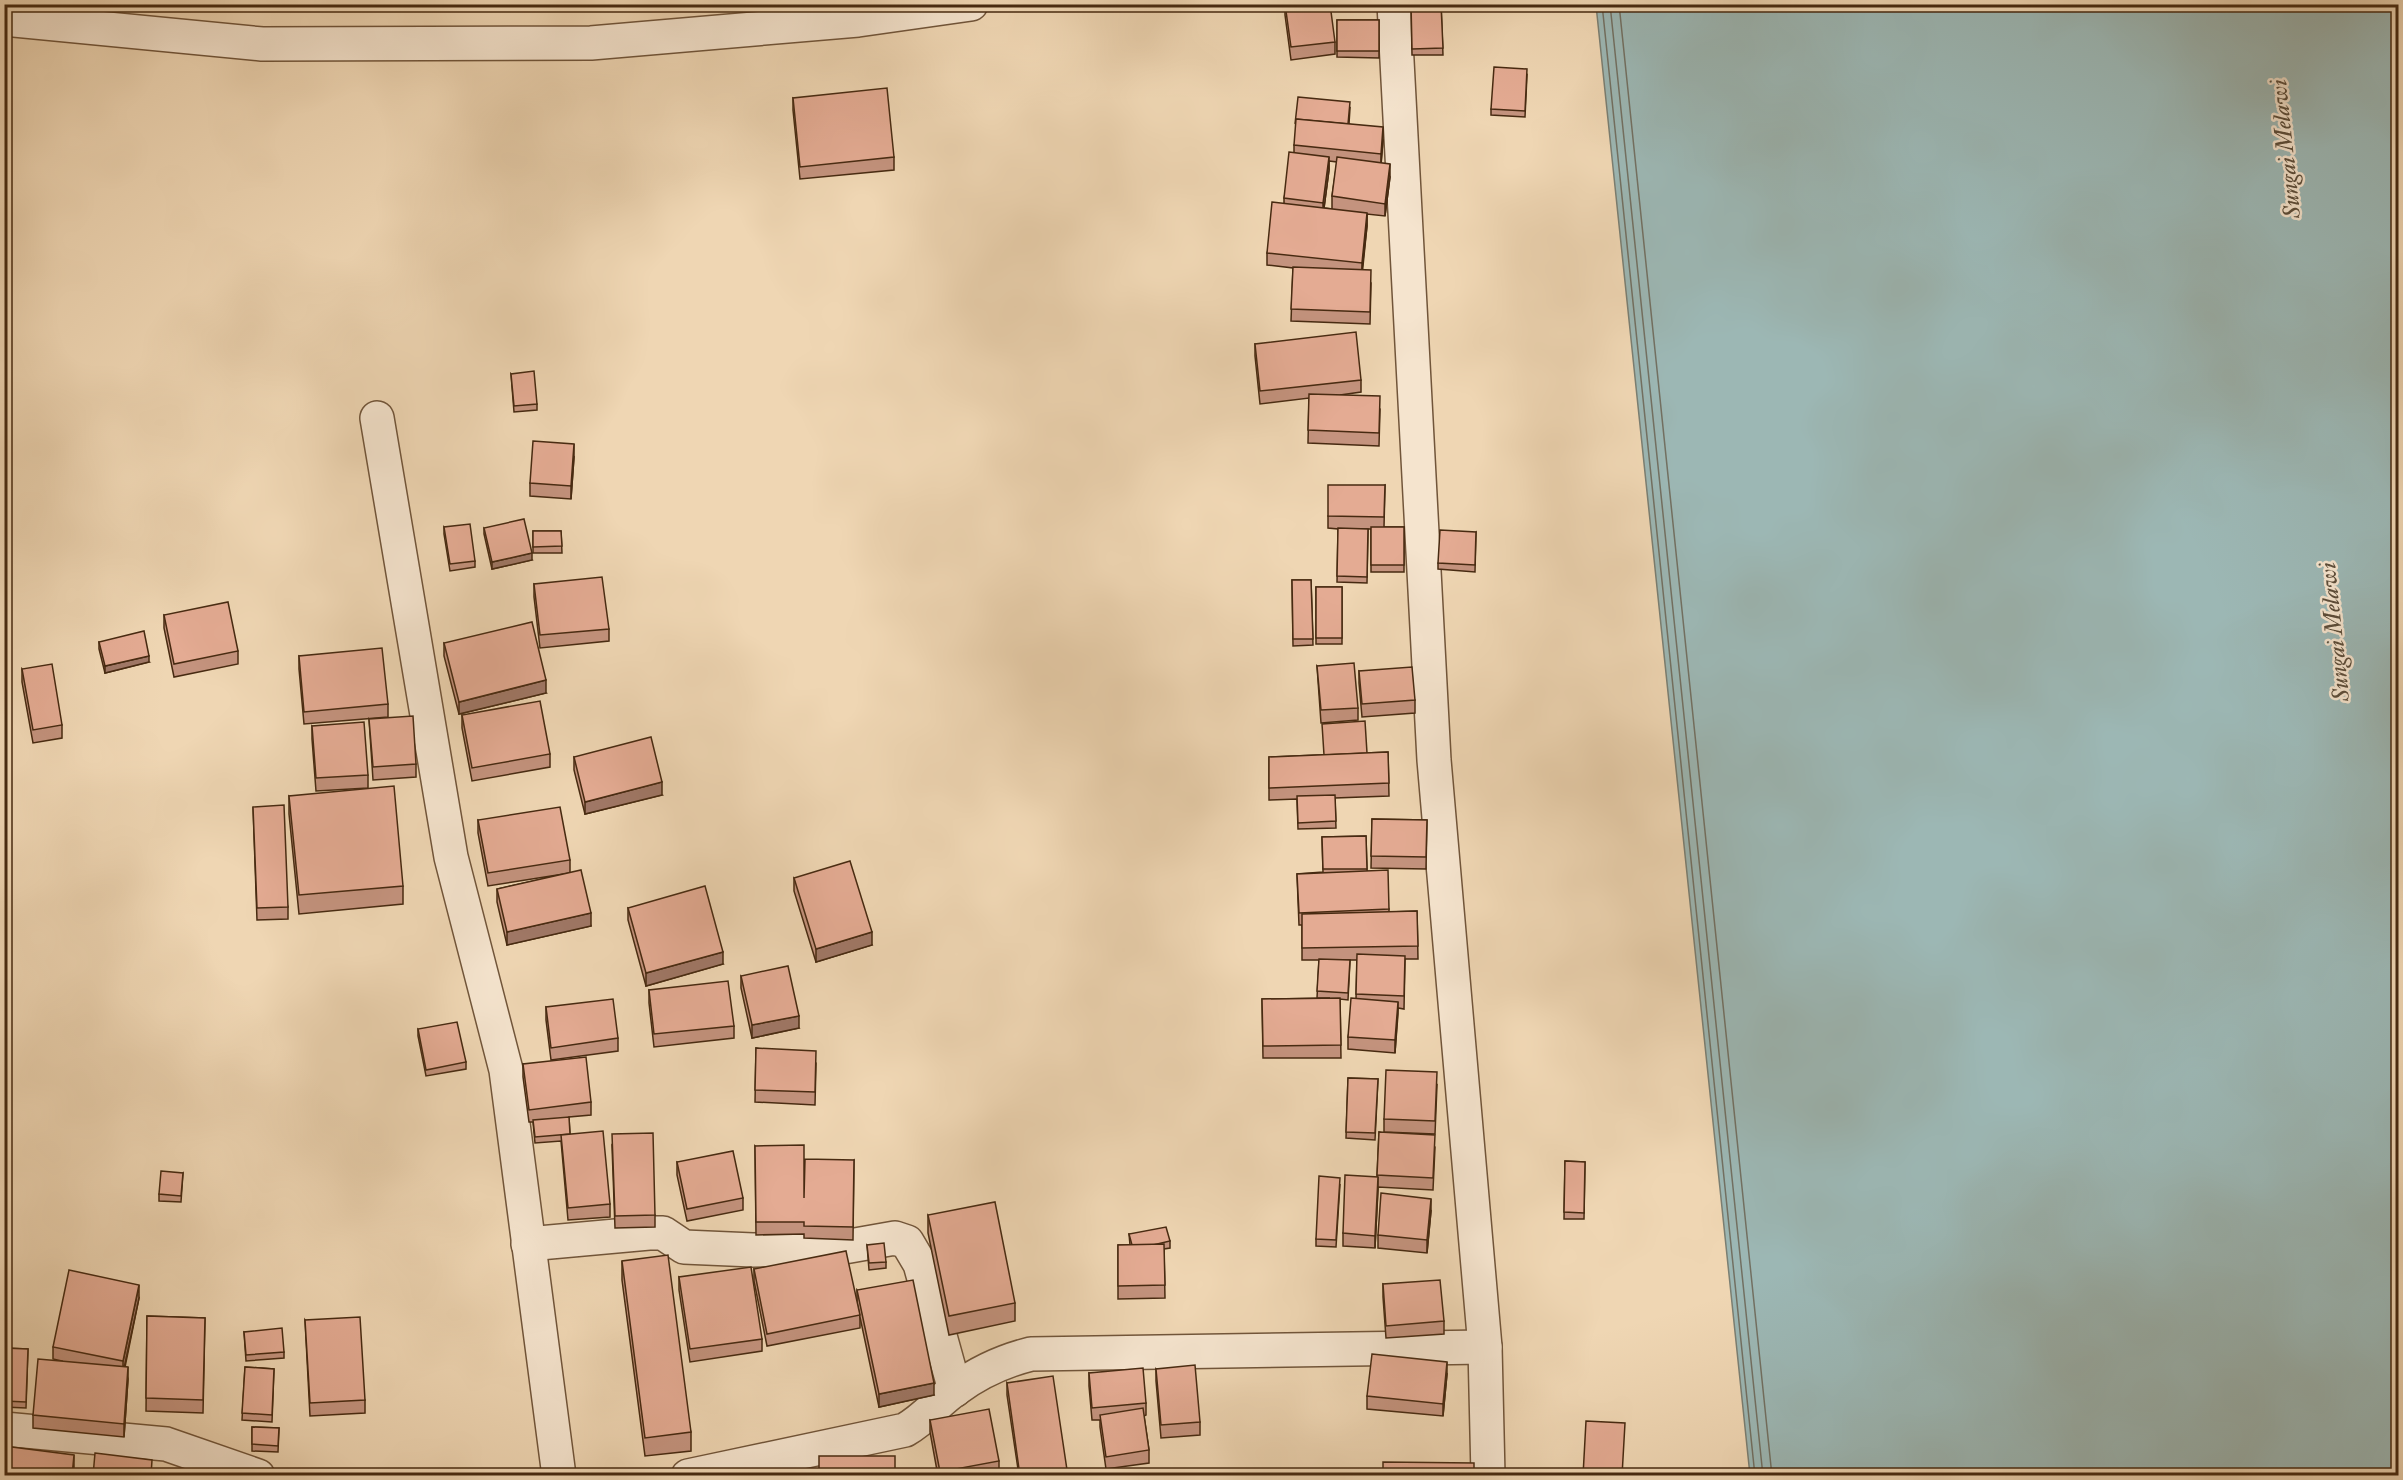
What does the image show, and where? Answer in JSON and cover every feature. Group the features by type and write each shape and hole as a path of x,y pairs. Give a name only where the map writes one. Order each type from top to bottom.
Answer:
{"street":[{"path":"4,19 262,44 591,43 858,20 971,4"},
{"path":"1394,4 1434,760 1485,1347 1488,1476"},
{"path":"377,418 451,857 506,1070 559,1476"},
{"path":"528,1244 650,1233 663,1233 684,1247 753,1250 844,1247 895,1238 907,1242 920,1264 955,1389"},
{"path":"688,1476 905,1430 925,1419 955,1389 1000,1361 1031,1354 1485,1347"},
{"path":"4,1429 166,1444 258,1476"}],"water":[{"name":"Sungai Melawi","path":"1596,5 2398,5 2398,1475 1750,1475"}],"building":[{"path":"1285,4 1330,4 1335,42 1291,47"},
{"path":"1411,4 1441,4 1443,48 1412,49"},
{"path":"1337,20 1379,20 1379,51 1337,51"},
{"path":"1494,67 1527,69 1525,111 1491,109"},
{"path":"887,88 894,157 800,167 793,98"},
{"path":"1298,97 1350,102 1348,124 1296,119 1295,124"},
{"path":"1296,119 1383,127 1381,154 1294,145"},
{"path":"1289,152 1329,157 1323,203 1284,198"},
{"path":"1337,157 1390,164 1385,204 1332,196"},
{"path":"1272,202 1367,213 1362,263 1267,253"},
{"path":"1293,267 1371,270 1370,312 1291,309"},
{"path":"1356,332 1361,380 1260,391 1255,344"},
{"path":"534,371 537,404 514,406 511,374"},
{"path":"1309,394 1380,396 1379,433 1308,430"},
{"path":"533,441 574,444 571,486 530,483"},
{"path":"1328,485 1385,485 1384,517 1328,516"},
{"path":"524,519 532,553 492,562 484,528"},
{"path":"470,524 475,561 450,564 444,527"},
{"path":"1371,527 1404,527 1404,565 1371,565"},
{"path":"1338,528 1368,529 1367,577 1337,576"},
{"path":"1440,530 1476,532 1475,565 1438,563"},
{"path":"533,531 561,531 562,546 533,547"},
{"path":"602,577 609,629 540,635 534,584"},
{"path":"1292,580 1311,580 1313,639 1293,639"},
{"path":"1316,587 1342,587 1342,638 1316,638"},
{"path":"228,602 238,651 174,664 164,615"},
{"path":"532,622 546,680 459,702 444,643"},
{"path":"144,631 149,656 105,666 99,642"},
{"path":"382,648 388,704 304,712 299,656"},
{"path":"1354,663 1358,708 1321,710 1317,666"},
{"path":"52,664 62,725 33,730 22,669"},
{"path":"1412,667 1415,700 1362,704 1359,671"},
{"path":"540,701 550,754 472,768 462,715"},
{"path":"413,716 416,764 373,767 369,719"},
{"path":"1365,721 1367,753 1324,755 1322,724"},
{"path":"364,722 368,775 316,778 312,726"},
{"path":"651,737 662,782 585,802 574,757"},
{"path":"1388,752 1389,783 1269,788 1269,757"},
{"path":"394,786 403,886 299,895 289,796"},
{"path":"1335,795 1336,821 1298,823 1297,796"},
{"path":"284,805 288,907 257,908 253,807"},
{"path":"560,807 570,860 488,873 478,820"},
{"path":"1372,819 1427,820 1426,857 1371,856"},
{"path":"1366,836 1367,869 1323,869 1322,837"},
{"path":"850,861 872,932 816,949 794,878"},
{"path":"581,870 591,913 507,932 497,889"},
{"path":"1388,870 1389,909 1299,913 1297,874"},
{"path":"705,886 723,952 646,973 628,908"},
{"path":"1417,911 1418,946 1302,948 1302,914"},
{"path":"1357,954 1405,956 1404,996 1356,994"},
{"path":"1319,959 1350,960 1348,993 1317,991"},
{"path":"788,966 799,1016 752,1025 741,976"},
{"path":"728,981 734,1026 654,1034 649,990"},
{"path":"1340,998 1341,1045 1263,1046 1262,999"},
{"path":"1351,998 1398,1002 1395,1040 1348,1037"},
{"path":"613,999 618,1038 551,1048 546,1007"},
{"path":"457,1022 466,1062 426,1070 418,1029"},
{"path":"756,1048 816,1051 815,1092 755,1090"},
{"path":"586,1057 591,1102 529,1110 523,1064"},
{"path":"1386,1070 1437,1072 1435,1121 1384,1119"},
{"path":"1348,1078 1378,1079 1375,1133 1346,1132"},
{"path":"569,1117 570,1134 535,1137 533,1120"},
{"path":"603,1131 610,1204 568,1208 561,1135"},
{"path":"1379,1132 1435,1135 1433,1178 1377,1175"},
{"path":"653,1133 655,1215 615,1216 612,1134"},
{"path":"804,1145 804,1198 805,1159 854,1160 853,1227 804,1226 804,1222 756,1222 755,1146"},
{"path":"733,1151 743,1198 687,1209 677,1162"},
{"path":"1565,1161 1585,1162 1584,1213 1564,1212"},
{"path":"161,1171 183,1173 181,1196 159,1194"},
{"path":"1345,1175 1378,1177 1375,1236 1343,1233"},
{"path":"1319,1176 1340,1178 1336,1240 1316,1239"},
{"path":"1381,1193 1431,1199 1427,1240 1378,1235"},
{"path":"995,1202 1015,1303 949,1316 928,1215"},
{"path":"1166,1227 1170,1241 1153,1245 1132,1245 1129,1234"},
{"path":"884,1243 886,1262 869,1263 867,1245"},
{"path":"1164,1244 1165,1285 1118,1286 1118,1245"},
{"path":"846,1251 860,1315 767,1334 754,1269"},
{"path":"668,1255 691,1432 645,1438 622,1261"},
{"path":"751,1267 762,1339 690,1349 679,1277"},
{"path":"69,1270 139,1285 123,1361 53,1347"},
{"path":"913,1280 934,1383 879,1394 857,1290"},
{"path":"1440,1280 1444,1321 1386,1326 1383,1284"},
{"path":"147,1316 205,1318 203,1400 146,1398"},
{"path":"360,1317 365,1400 310,1403 305,1320"},
{"path":"282,1328 284,1352 246,1355 244,1332"},
{"path":"4,1348 28,1349 26,1402 4,1401"},
{"path":"1372,1354 1447,1362 1443,1404 1367,1396"},
{"path":"38,1359 128,1367 124,1424 33,1415"},
{"path":"1195,1365 1200,1422 1161,1425 1156,1369"},
{"path":"245,1367 274,1369 272,1415 242,1413"},
{"path":"1143,1368 1146,1403 1092,1408 1089,1373"},
{"path":"1053,1376 1067,1470 1020,1476 1007,1383"},
{"path":"1143,1408 1149,1450 1106,1457 1100,1415"},
{"path":"989,1409 999,1461 940,1472 930,1420"},
{"path":"1586,1421 1625,1423 1622,1476 1583,1476"},
{"path":"252,1427 279,1428 278,1446 252,1444"},
{"path":"4,1446 74,1455 72,1476 4,1476"},
{"path":"95,1453 152,1460 151,1476 93,1476"},
{"path":"819,1456 895,1456 895,1476 819,1476"},
{"path":"1383,1462 1474,1463 1474,1476 1383,1476"}]}
